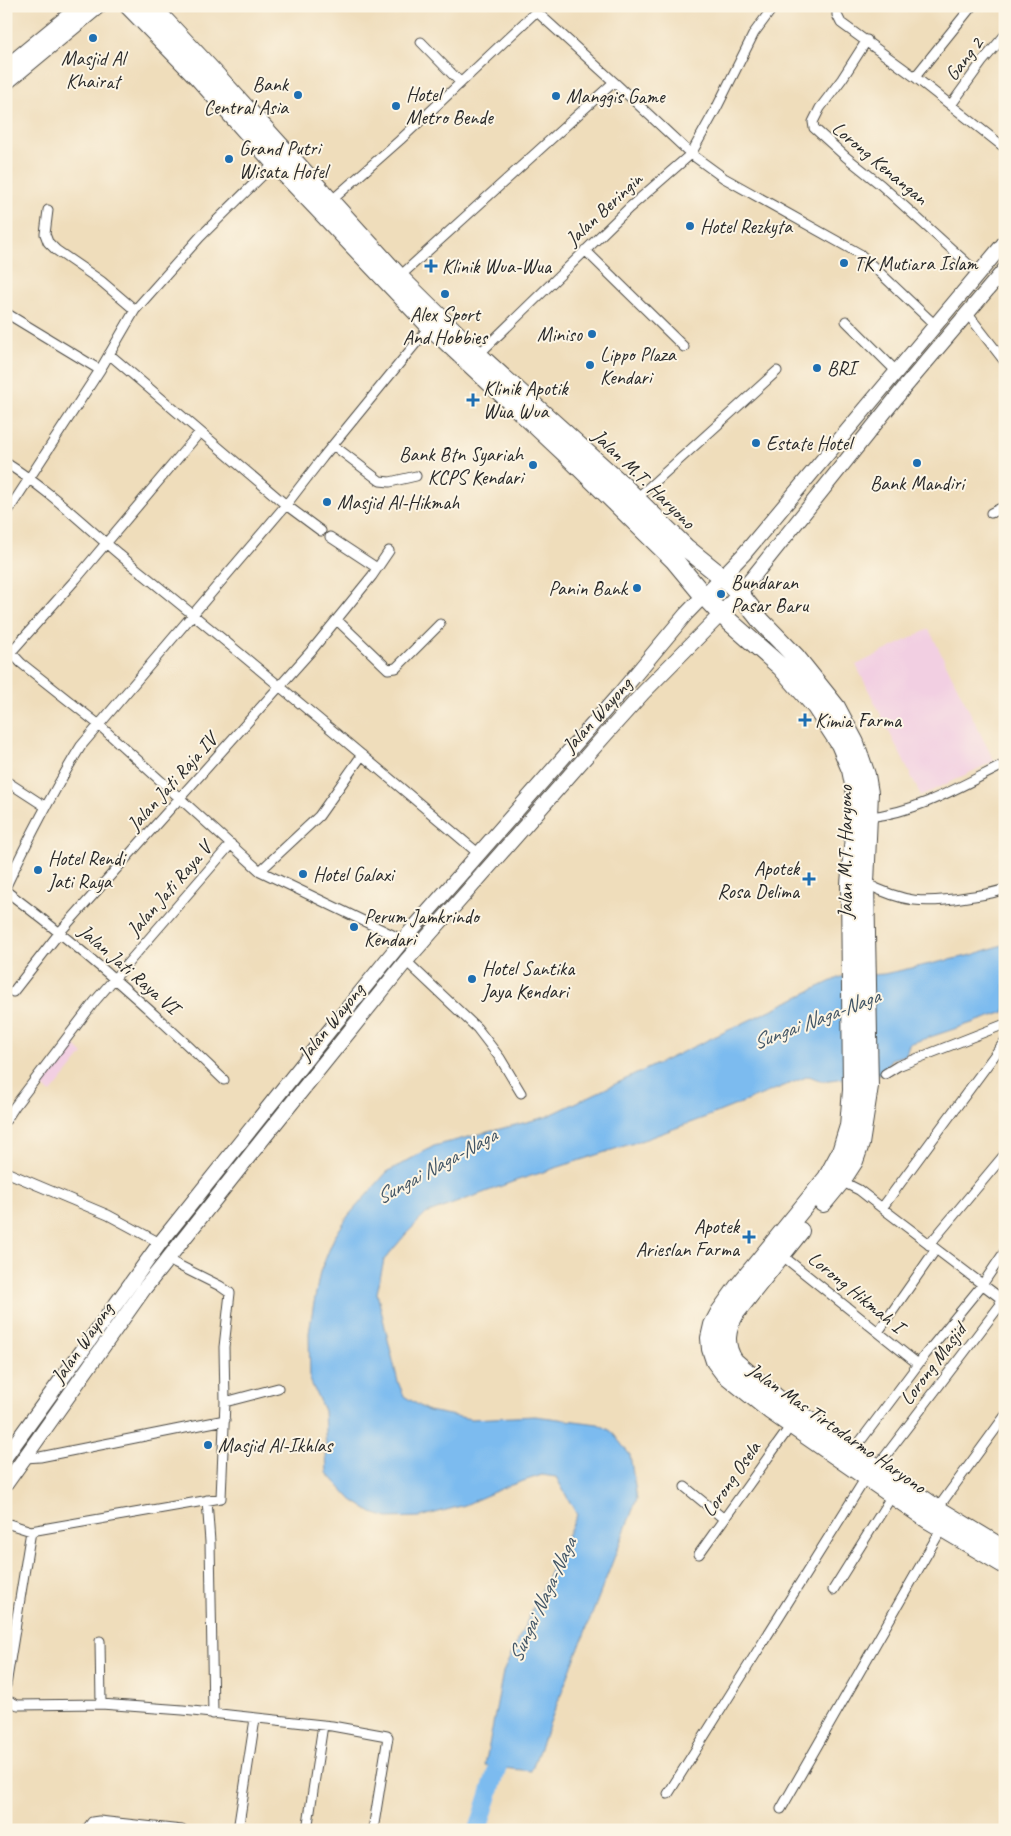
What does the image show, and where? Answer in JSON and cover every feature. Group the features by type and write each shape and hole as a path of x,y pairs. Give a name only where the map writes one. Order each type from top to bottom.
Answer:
{"highway":[{"name":"Jalan M.T. Haryono","path":"129,6 280,158 331,201 399,277 478,354 636,499 684,547 739,593 761,621 796,657 836,707 855,743 866,775 869,793 859,969 860,1088"},
{"name":"Jalan M.T. Haryono","path":"151,6 188,44 280,158 430,326 674,560 702,595 780,667 816,707 840,744 851,770 857,799 850,884 859,969"},
{"name":"Jalan Mas Tirtodarmo Haryono","path":"860,1088 860,1144 854,1160 841,1181 776,1251 738,1286 713,1326 710,1338 711,1349 724,1373 770,1410 872,1472 936,1519 1005,1565"},
{"name":"Jalan Mas Tirtodarmo Haryono","path":"860,1088 841,1152 827,1178 736,1312 729,1325 726,1341 728,1352 734,1361 780,1402 853,1451 893,1494 936,1519 1005,1550"}],"main road":[{"path":"6,67 80,6"},
{"path":"6,83 99,6"},
{"name":"Jalan Wayong","path":"6,1456 160,1243 403,940 621,692 702,595 743,554 1005,242"},
{"name":"Jalan Wayong","path":"6,1484 144,1289 406,961 643,693 721,614 904,388 1005,269"},
{"path":"979,274 991,284"}],"street":[{"path":"691,154 754,33 774,6"},
{"path":"837,6 837,15 841,23 916,77 1005,148"},
{"path":"916,77 972,6"},
{"path":"331,201 400,140 540,9 691,154 732,183 860,254 935,325"},
{"name":"Gang 2","path":"951,105 982,62 1005,35"},
{"name":"Lorong Kenangan","path":"867,40 842,79 820,108 813,122 814,128 846,157 881,184 979,274"},
{"path":"421,42 460,82"},
{"path":"399,277 614,82"},
{"name":"Jalan Beringin","path":"478,354 628,208 691,154"},
{"path":"6,514 100,370 135,310 200,237 280,158"},
{"path":"48,210 44,234 48,242 56,250 101,281 135,310"},
{"path":"585,250 684,347"},
{"path":"6,313 100,370"},
{"path":"968,313 1005,362"},
{"path":"846,321 896,371"},
{"path":"6,886 64,774 98,724 194,615 286,505 430,326"},
{"path":"109,354 158,393 200,432 286,505 321,531"},
{"path":"636,499 777,371"},
{"path":"200,432 105,544 9,650 21,663 98,724 260,872 403,940"},
{"path":"333,445 380,481 390,482 416,476"},
{"path":"6,462 30,478 105,544 194,615 479,854"},
{"path":"992,513 1005,506"},
{"path":"330,536 377,568"},
{"name":"Jalan Jati Raja IV","path":"13,992 60,932 312,650 389,551"},
{"path":"337,620 388,669 392,670 440,624"},
{"path":"260,872 319,816 362,755"},
{"path":"869,817 888,815 928,802 1005,764"},
{"path":"6,781 46,806"},
{"name":"Jalan Jati Raya V","path":"6,1120 60,1045 113,979 231,844"},
{"path":"865,883 887,894 912,901 926,902 939,902 995,893 1005,889"},
{"name":"Jalan Jati Raya VI","path":"6,890 60,932 139,1000 224,1080"},
{"path":"406,961 477,1028 500,1058 521,1093"},
{"path":"885,1074 898,1066 1005,1024"},
{"path":"882,1208 1005,1042"},
{"path":"878,1332 933,1247 1005,1154"},
{"path":"6,1172 108,1215 160,1243"},
{"path":"841,1181 858,1190 982,1285"},
{"name":"Lorong Hikmah I","path":"776,1251 918,1364"},
{"path":"853,1451 918,1364 982,1285 1005,1251"},
{"path":"6,1523 31,1531 221,1498 226,1402 224,1347 230,1293 168,1260"},
{"name":"Lorong Masjid","path":"872,1472 1001,1304 998,1297 982,1285"},
{"path":"226,1402 278,1388"},
{"path":"781,1809 936,1519 1005,1416"},
{"path":"25,1458 40,1457 225,1420"},
{"name":"Lorong Osela","path":"700,1554 792,1424"},
{"path":"668,1794 872,1472"},
{"path":"685,1487 724,1519"},
{"path":"834,1590 893,1494"},
{"path":"207,1500 213,1714"},
{"path":"6,1685 31,1531"},
{"path":"100,1641 101,1704"},
{"path":"6,1700 18,1705 101,1704 213,1714 323,1725 388,1737 372,1830"},
{"path":"238,1830 255,1719"},
{"path":"307,1830 323,1725"},
{"path":"86,1830 92,1822 99,1821 182,1830"}],"shaded area":[{"path":"929,629 994,761 921,796 856,665"},
{"path":"73,1044 83,1054 51,1093 40,1086"}],"water":[{"path":"1005,944 1005,1012 909,1044 906,1055 891,1059 883,1073 822,1081 809,1076 646,1139 515,1181 426,1214 384,1260 377,1293 398,1382 404,1396 428,1411 471,1419 535,1416 598,1424 611,1431 630,1455 637,1499 531,1771 485,1766 503,1672 577,1515 556,1477 542,1475 505,1487 465,1505 420,1517 388,1518 372,1513 352,1500 327,1473 324,1411 310,1380 309,1333 320,1272 334,1238 348,1216 387,1172 434,1146 546,1117 840,977 884,974 972,955"}],"waterway":[{"name":"Sungai Naga-Naga","path":"478,1830 504,1747"}],"place":[{"name":"Masjid Al Khairat","path":"93,38"},
{"name":"Bank Central Asia","path":"298,95"},
{"name":"Manggis Game","path":"556,96"},
{"name":"Hotel Metro Bende","path":"396,106"},
{"name":"Grand Putri Wisata Hotel","path":"229,159"},
{"name":"Hotel Rezkyta","path":"690,226"},
{"name":"TK Mutiara Islam","path":"844,263"},
{"name":"Klinik Wua-Wua","path":"431,266"},
{"name":"Alex Sport And Hobbies","path":"445,294"},
{"name":"Miniso","path":"592,334"},
{"name":"Lippo Plaza Kendari","path":"590,365"},
{"name":"BRI","path":"817,368"},
{"name":"Klinik Apotik Wua Wua","path":"473,400"},
{"name":"Estate Hotel","path":"756,443"},
{"name":"Bank Mandiri","path":"917,463"},
{"name":"Bank Btn Syariah KCPS Kendari","path":"533,465"},
{"name":"Masjid Al-Hikmah","path":"327,502"},
{"name":"Panin Bank","path":"637,588"},
{"name":"Bundaran Pasar Baru","path":"721,594"},
{"name":"Kimia Farma","path":"805,720"},
{"name":"Hotel Rendi Jati Raya","path":"38,870"},
{"name":"Hotel Galaxi","path":"303,874"},
{"name":"Apotek Rosa Delima","path":"809,879"},
{"name":"Perum Jamkrindo Kendari","path":"354,927"},
{"name":"Hotel Santika Jaya Kendari","path":"472,979"},
{"name":"Apotek Arieslan Farma","path":"749,1237"},
{"name":"Masjid Al-Ikhlas","path":"208,1445"}]}
